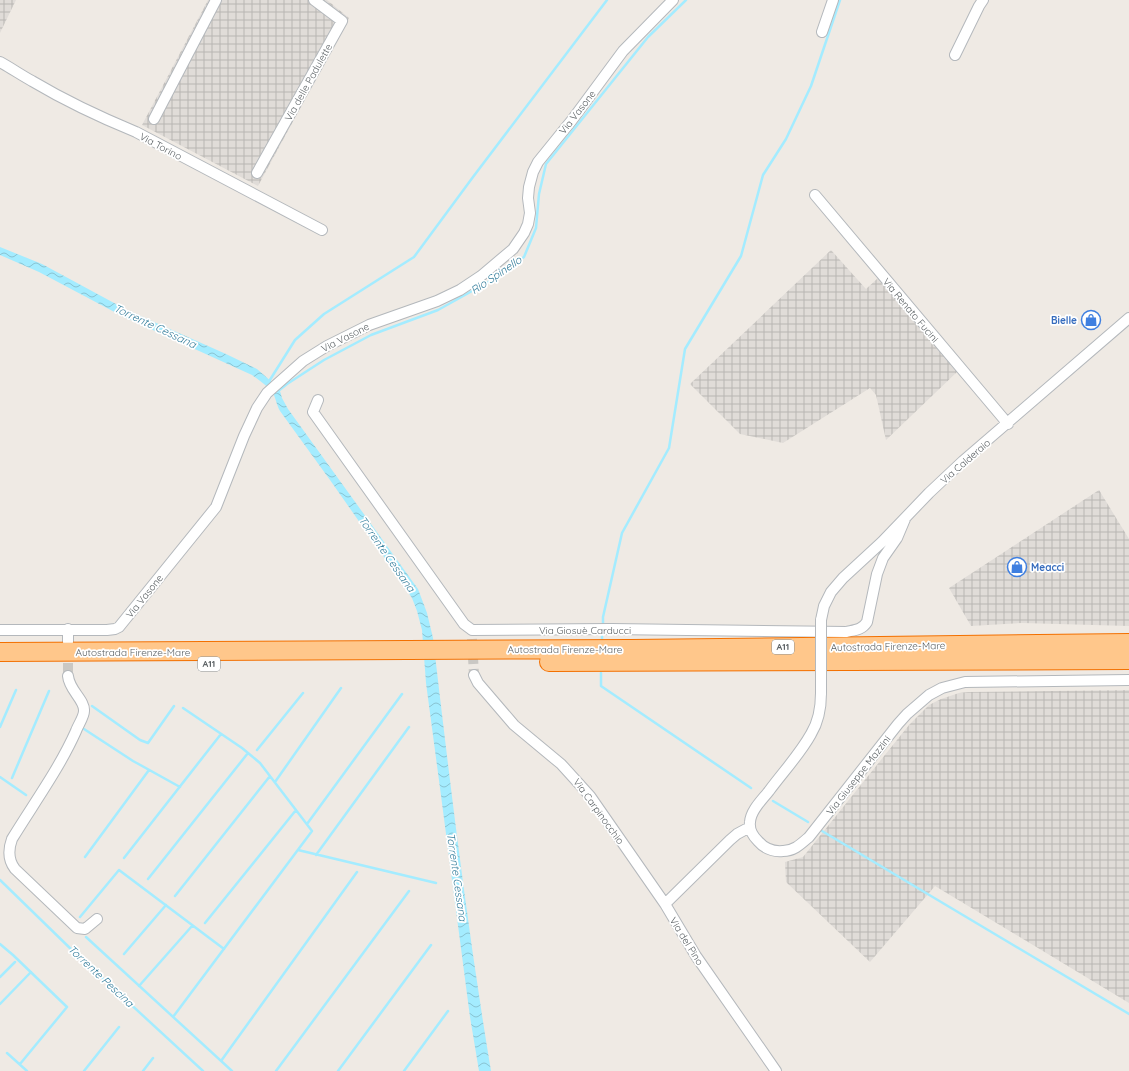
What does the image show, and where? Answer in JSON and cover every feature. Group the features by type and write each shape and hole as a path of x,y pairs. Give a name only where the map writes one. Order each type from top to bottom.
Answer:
{"highway":[{"name":"Autostrada Firenze-Mare","path":"437,656 1129,643"},
{"name":"Autostrada Firenze-Mare","path":"0,652 1129,660"},
{"name":"Autostrada Firenze-Mare","path":"0,665 417,656"}],"street":[{"path":"154,119 216,0"},
{"name":"Via delle Padulette","path":"257,173 342,21 314,0"},
{"name":"Via Vasone","path":"0,630 115,629 121,624 216,507 244,436 257,408 267,393 279,384 303,361 327,346 369,325 437,301 460,290 481,276 517,244 528,224 530,212 528,198 533,172 538,162 572,120 623,51 673,0"},
{"path":"822,32 833,0"},
{"path":"955,55 983,0"},
{"name":"Via Torino","path":"0,62 32,81 109,121 136,132 322,230"},
{"name":"Via Renato Fucini","path":"815,196 1008,424"},
{"name":"Via Calderaio","path":"750,827 754,810 803,747 811,734 820,712 821,620 824,606 831,592 843,578 958,466 1129,318"},
{"name":"Via Giosuè Carducci","path":"318,400 312,412 472,635 611,629 846,632 859,629 864,627 867,622 877,574 883,558 897,538 905,519"},
{"path":"68,629 68,642"},
{"name":"Via Carpinocchio","path":"474,675 478,683 514,725 561,764 590,796 665,904"},
{"path":"68,676 68,682 84,706 84,712 74,736 57,767 12,839 9,854 15,869 77,928 85,928 97,919"},
{"name":"Via Giuseppe Mazzini","path":"750,827 756,839 767,848 780,852 799,846 814,832 898,724 917,704 942,688 953,684 970,681 1129,680"},
{"path":"665,904 730,840 737,834 750,827"},
{"name":"Via del Pino","path":"665,904 696,956 776,1071"}],"shaded area":[{"path":"0,0 16,0 0,33"},
{"path":"208,0 327,0 349,18 258,186 142,125"},
{"path":"831,250 866,289 878,278 958,371 886,440 876,395 870,388 783,443 740,434 690,384"},
{"path":"1099,490 1129,539 1129,626 1022,623 971,626 949,588"},
{"path":"1129,690 1129,1003 935,886 870,962 786,882 785,862 803,857 909,725 929,705 959,693 968,692"}],"water":[{"name":"Torrente Cessana","path":"0,247 42,264 127,310 257,369 280,391 288,409 418,589 427,613 433,638 452,801 491,1071 479,1071 470,1017 426,683 422,630 412,598 280,411 273,393 266,386 252,375 122,316 39,272 0,255"}],"waterway":[{"path":"268,383 295,340 324,314 414,257 607,0"},
{"name":"Rio Spinello","path":"277,392 324,360 371,335 438,310 490,281 524,257 536,228 539,194 546,164 648,37 686,0"},
{"path":"603,625 603,617 622,533 669,448 685,349 741,256 763,175 786,139 811,86 840,0"},
{"path":"602,633 602,639"},
{"path":"601,673 601,686 751,788"},
{"path":"275,782 341,688"},
{"path":"0,727 16,690"},
{"path":"12,778 49,691"},
{"path":"257,750 303,693"},
{"path":"307,824 402,694"},
{"path":"92,706 140,740 148,743 174,706"},
{"path":"173,1017 312,831 260,763 242,748 183,708"},
{"path":"316,855 409,727"},
{"path":"84,729 133,761 180,787"},
{"path":"124,858 221,734"},
{"path":"148,879 248,753"},
{"path":"85,857 149,770"},
{"path":"175,896 270,776"},
{"path":"0,777 26,795"},
{"path":"773,801 808,822"},
{"path":"205,923 296,810"},
{"path":"822,831 1129,1014"},
{"path":"298,850 436,883"},
{"path":"80,917 119,870 224,949"},
{"path":"221,1061 357,872"},
{"name":"Torrente Pescina","path":"0,880 74,952 203,1071"},
{"path":"276,1071 409,891"},
{"path":"124,954 166,905"},
{"path":"139,986 192,926"},
{"path":"86,937 232,1071"},
{"path":"0,944 67,1007 20,1064"},
{"path":"338,1071 431,945"},
{"path":"0,977 15,962"},
{"path":"0,1004 31,972"},
{"path":"404,1071 448,1011"},
{"path":"84,1071 119,1027"},
{"path":"7,1053 27,1071"},
{"path":"143,1071 153,1058"}],"tunnel":[{"path":"472,639 474,675"},
{"path":"68,648 68,676"}],"place":[{"name":"Bielle","path":"1091,320"},
{"name":"Meacci","path":"1017,567"}]}
